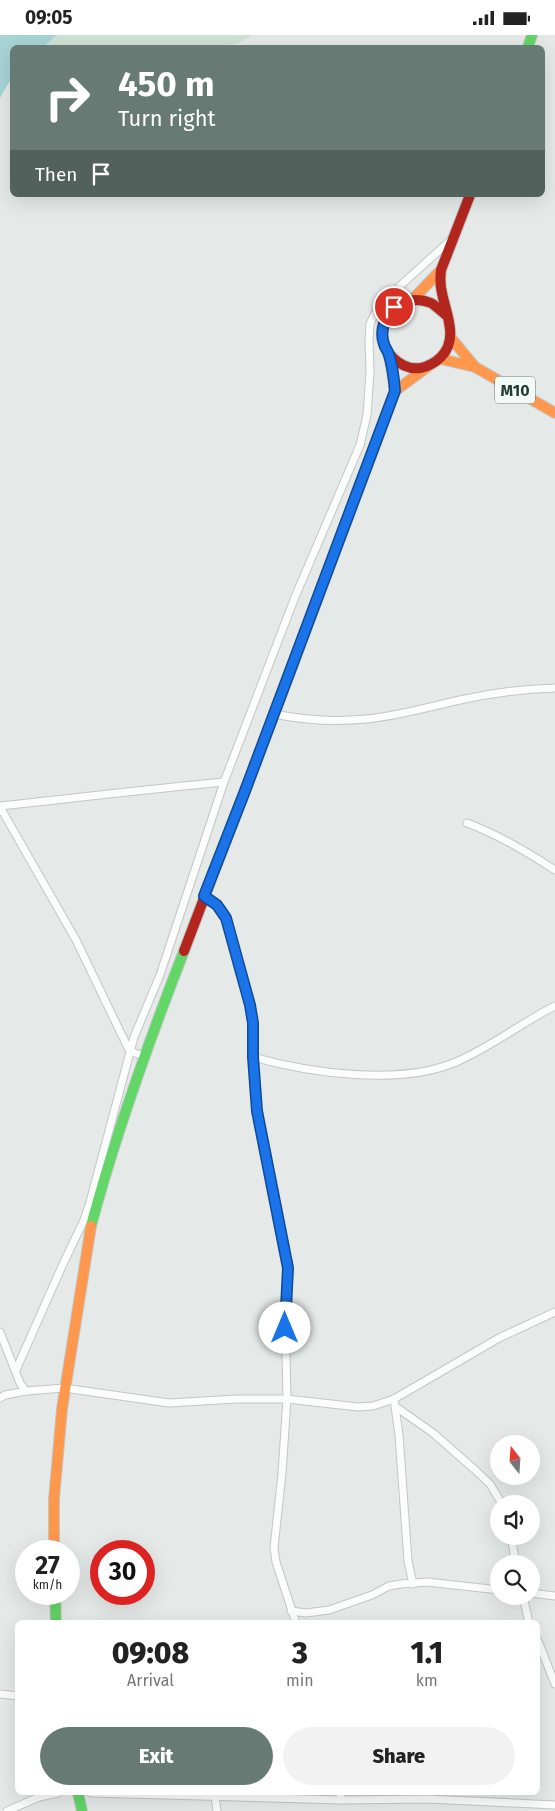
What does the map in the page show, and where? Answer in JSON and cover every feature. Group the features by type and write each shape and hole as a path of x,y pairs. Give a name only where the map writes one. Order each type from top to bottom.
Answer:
{"street":[{"path":"413,299 440,270 469,197"},
{"path":"16,1370 90,1202 134,1037 160,975 224,782 295,597 360,445 367,415 370,372 370,325 374,315 401,285 453,238"},
{"path":"440,270 440,287 446,315"},
{"path":"395,391 441,359 448,349 451,338 450,322 440,307 423,299 403,302 394,307 385,320 382,335 384,345 397,362 408,367 420,368 431,365"},
{"name":"M10","path":"451,338 475,367"},
{"path":"54,1540 54,1499 64,1388 89,1233 143,1056 395,391 389,354"},
{"name":"M10","path":"441,359 475,367 555,413"},
{"path":"274,714 297,718 364,719 404,713 484,695 555,688"},
{"path":"143,1056 130,1051 76,940 0,807 126,791 224,782"},
{"path":"467,823 490,831 555,870"},
{"path":"204,896 217,905 226,918 250,1005 253,1023 253,1057 257,1111 288,1268 285,1310 286,1399 282,1473 274,1548 276,1562 295,1620"},
{"path":"253,1057 284,1066 359,1075 400,1074 437,1068 454,1063 477,1052 555,1006"},
{"path":"2,1396 26,1391 64,1388 169,1403 236,1399 286,1399 358,1407 395,1403 499,1338 555,1312"},
{"path":"0,1332 20,1383 26,1391"},
{"path":"395,1403 474,1469 490,1484 497,1495"},
{"path":"395,1403 408,1561 413,1583"},
{"path":"291,1611 306,1613 329,1610 372,1595 389,1586 413,1583 427,1582 490,1589"},
{"path":"540,1594 555,1596"},
{"path":"55,1605 56,1620"},
{"path":"526,1605 528,1620"},
{"path":"540,1646 555,1684"},
{"path":"0,1694 15,1696"},
{"path":"7,1811 33,1799 50,1795"},
{"path":"78,1795 82,1811"},
{"path":"154,1795 215,1797 340,1796 555,1805"},
{"path":"215,1797 217,1811"}],"green space":[{"path":"57,35 254,35 236,44 224,45 45,45"}],"water":[{"path":"0,35 57,35 45,45 10,45 10,80 0,98"}],"traffic: fast":[{"path":"529,45 532,35"},
{"path":"293,664 395,391 389,354"},
{"path":"91,1226 111,1156 134,1087 184,951"},
{"path":"55,1605 56,1620"},
{"path":"78,1795 82,1811"}],"traffic: slow":[{"path":"413,299 441,270"},
{"path":"451,338 475,367"},
{"path":"441,359 475,367 555,413"},
{"path":"395,391 430,365"},
{"path":"54,1540 54,1499 62,1409 91,1226"}],"traffic: jam":[{"path":"446,315 431,303 423,301 415,300 400,304 388,315 384,322 382,330 384,345 399,363 414,368 429,365 441,357 446,350 449,342 450,326 441,287 441,270 469,197"},
{"path":"184,951 293,664"}],"route":[{"path":"285,1328 288,1268 257,1111 253,1057 253,1023 250,1005 226,918 217,905 204,896 395,391 389,354 384,345 382,335 383,325 394,307"}]}
